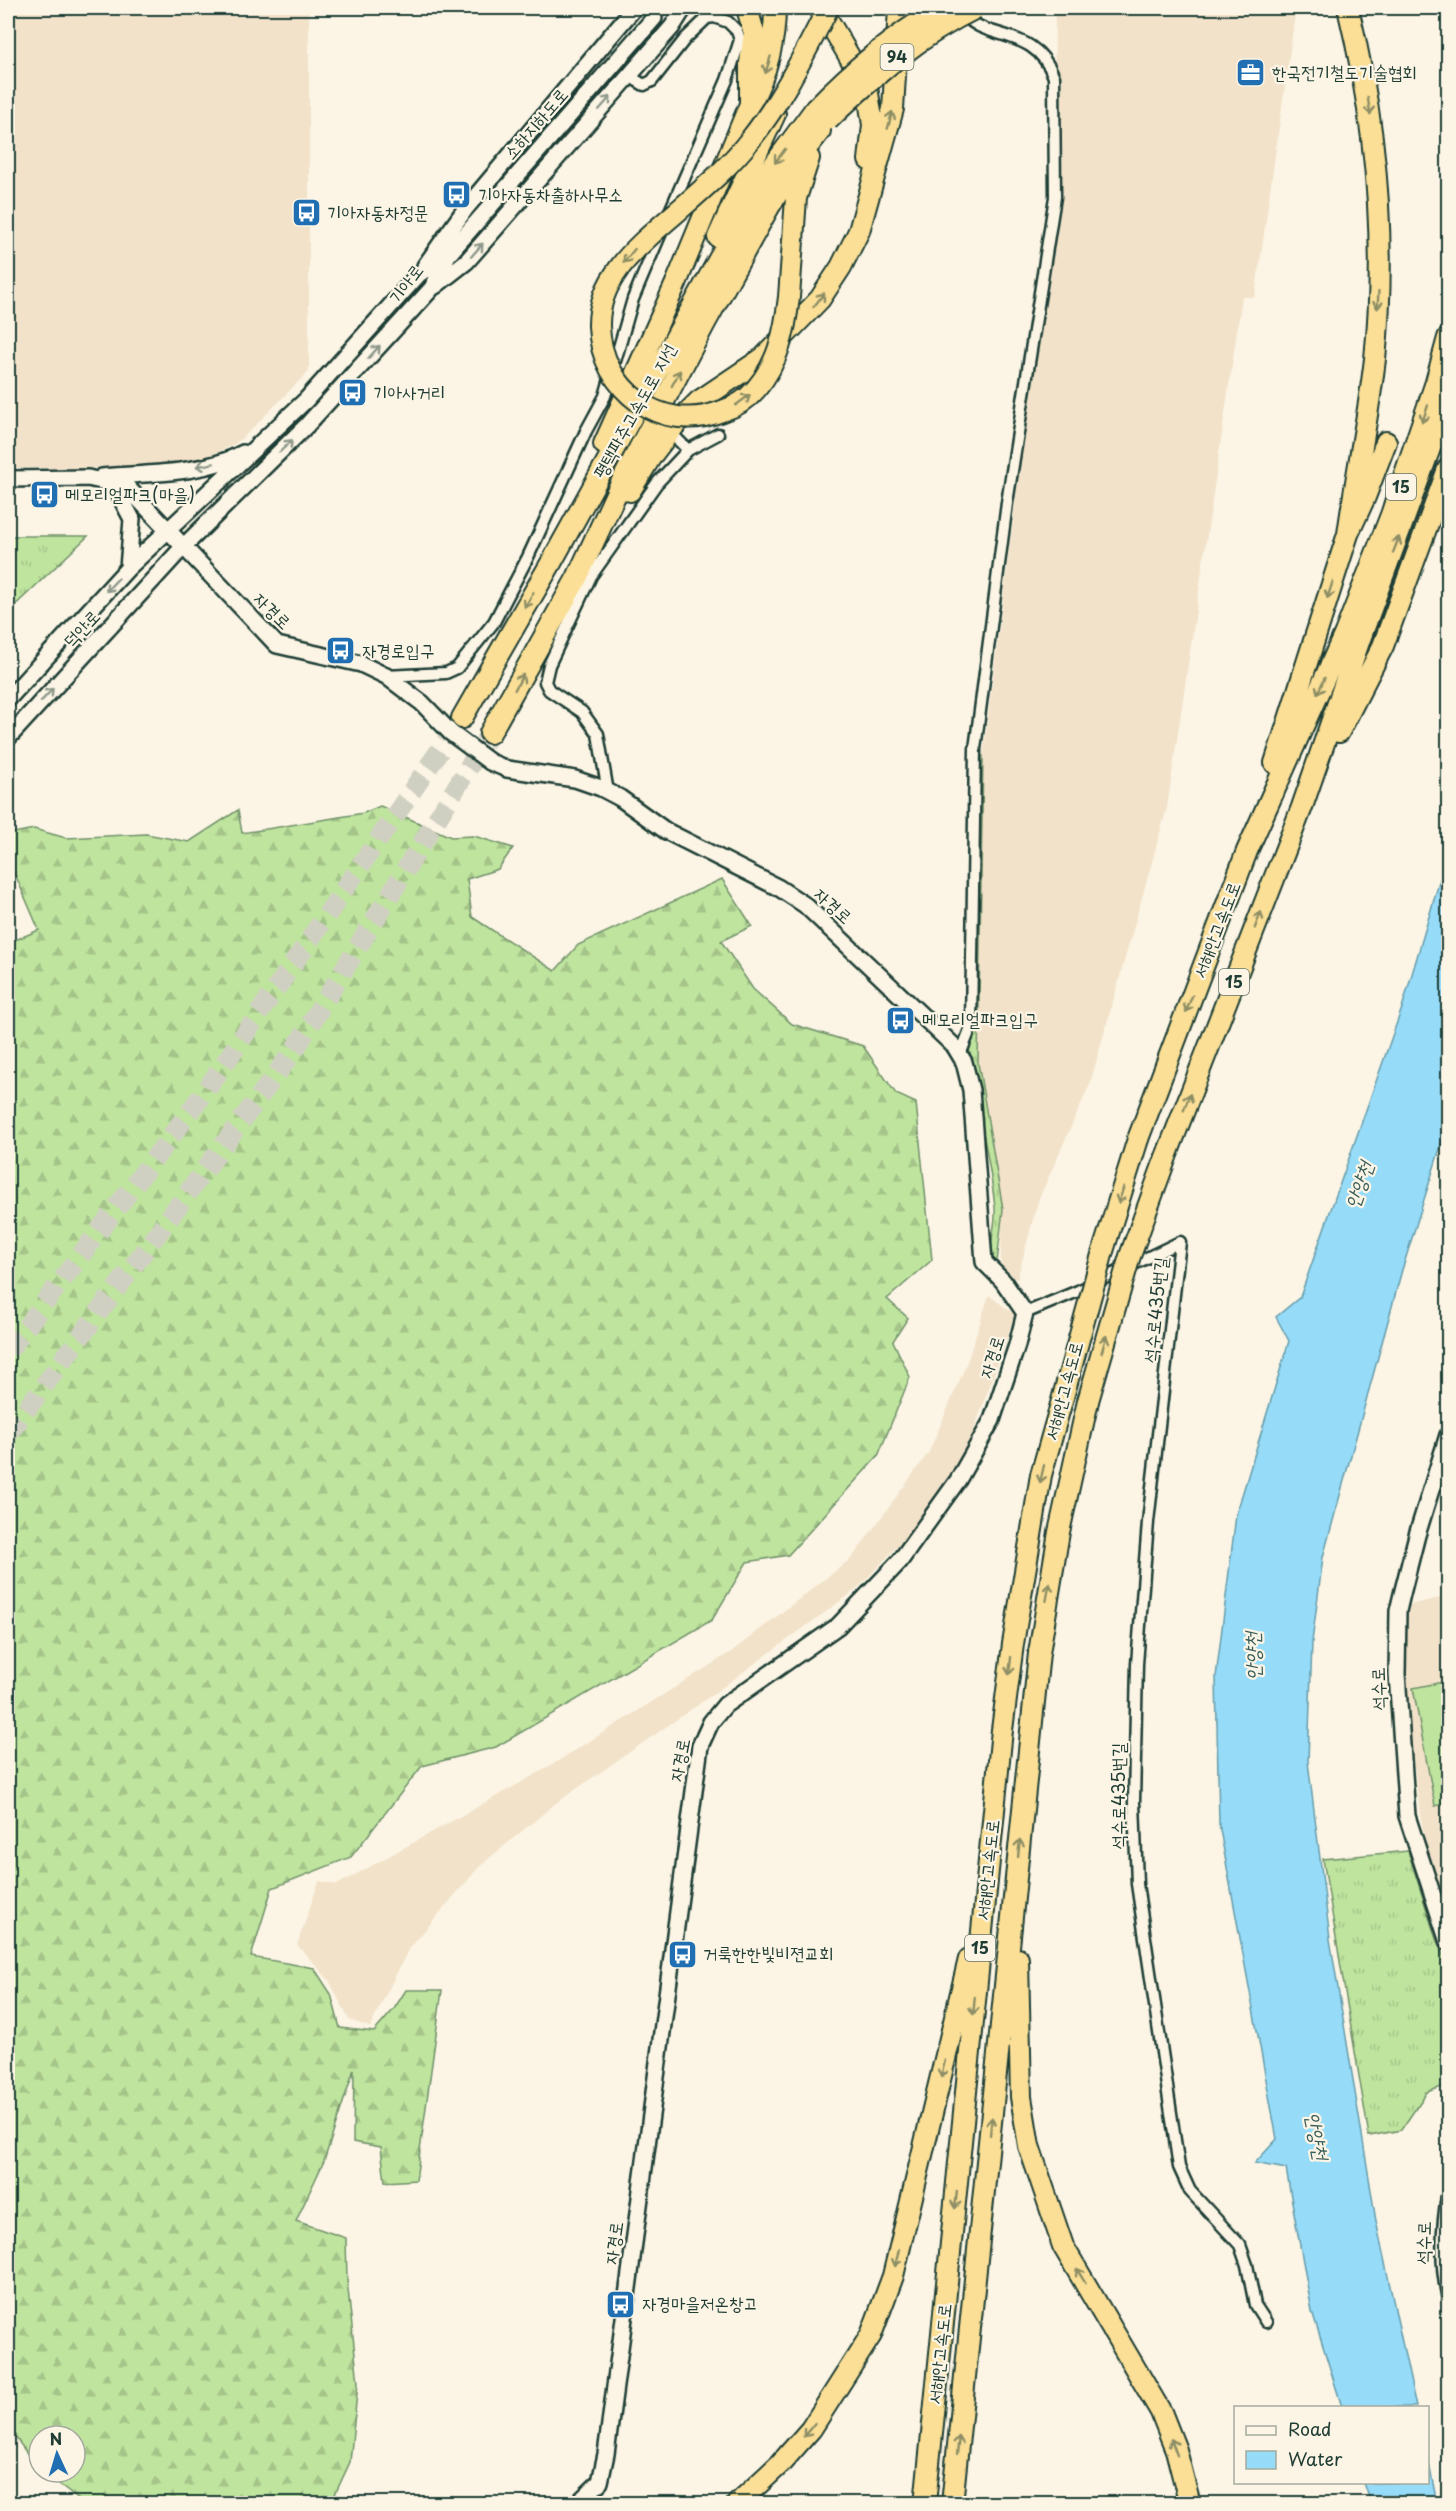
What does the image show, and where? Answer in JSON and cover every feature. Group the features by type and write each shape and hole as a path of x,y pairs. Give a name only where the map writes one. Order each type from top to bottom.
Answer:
{"highway":[{"path":"747,8 754,33 750,63 750,104"},
{"path":"551,563 677,281 769,63 774,37 775,8"},
{"path":"821,8 867,87 873,125 859,231"},
{"path":"686,320 693,287 794,74 828,8"},
{"path":"577,578 652,455 675,425 699,401 763,358 795,327 820,299 859,231 893,109 898,8"},
{"name":"94","path":"821,120 847,75 910,26 941,8"},
{"name":"94","path":"821,120 882,68 927,36 976,8"},
{"path":"1348,8 1369,101 1377,162 1380,217 1376,348 1348,534"},
{"path":"794,74 752,138 727,167 637,246 619,268 603,300 600,314 602,350 617,382 643,405 661,414 676,417 707,417 732,408 755,391 765,378 784,336 796,198 821,120"},
{"name":"평택파주고속도로 지선","path":"462,718 551,563 736,228 773,166 821,120"},
{"name":"평택파주고속도로 지선","path":"490,733 577,578 620,485 704,325 769,207 821,120"},
{"name":"서해안고속도로","path":"952,2504 1044,1616 1059,1532 1088,1401 1130,1256 1166,1156 1302,807 1353,636 1449,338"},
{"name":"서해안고속도로","path":"925,2504 986,1889 1013,1644 1041,1475 1100,1261 1138,1139 1247,851 1353,636 1449,399"},
{"path":"1247,851 1348,534 1386,442"},
{"path":"1302,807 1383,646 1449,469"},
{"path":"1015,1885 1021,2097 1029,2146 1063,2246 1161,2412 1176,2450 1190,2504"},
{"path":"737,2504 781,2463 811,2429 871,2335 893,2276 986,1889"}],"street":[{"path":"419,274 465,208 634,8"},
{"path":"667,8 672,18 672,27"},
{"path":"432,288 467,261 672,27 684,8"},
{"path":"960,1055 971,1027 975,749 1007,502 1055,197 1054,77 1049,63 1040,53 1024,42 969,22 962,8"},
{"path":"386,676 446,673 457,668 494,622 528,557 586,431 609,399 633,299 727,80 740,40 737,31 728,22 714,17 706,18 685,39 652,81 644,86 629,76"},
{"name":"소하지하도로","path":"448,255 654,18"},
{"name":"기아로","path":"169,530 306,400 419,274 448,255"},
{"name":"기아로","path":"184,546 306,426 432,288 448,255"},
{"path":"608,792 598,734 582,712 549,690 545,682 549,664 591,576 657,483 688,450 718,435"},
{"path":"676,438 688,450"},
{"path":"8,479 88,478 176,470 228,461 259,445"},
{"path":"88,478 127,487 184,546"},
{"path":"113,483 132,519 128,568"},
{"name":"덕안로","path":"8,699 128,568 169,530"},
{"name":"자경로","path":"184,546 277,645 361,664 386,676 422,703 451,733 490,762 507,769 575,779 608,792 666,831 779,888 804,905 955,1047 964,1062 971,1089 984,1262 1003,1281 1025,1313 992,1420 958,1480 900,1561 838,1626 725,1706 711,1722 700,1746 606,2454 600,2482 577,2504"},
{"name":"덕안로","path":"8,738 184,546"},
{"name":"석수로435번길","path":"1025,1313 1078,1291 1180,1242 1148,1522 1137,1664 1134,1803 1137,1884 1179,2167 1190,2191 1240,2245 1247,2265 1255,2305 1266,2322"},
{"name":"석수로","path":"1449,1435 1417,1535 1398,1611 1397,1674 1407,1816 1449,1942"},
{"name":"석수로","path":"1449,2189 1442,2230 1443,2279 1449,2299"}],"shaded area":[{"path":"8,8 309,8 309,371 250,431 236,443 219,452 199,460 149,468 8,468"},
{"path":"1055,8 1296,8 1255,297 1242,297 1167,808 1090,1084 1038,1201 1017,1280 1000,1269 1003,1209 978,1063 983,756 1053,208"},
{"path":"989,1295 1015,1315 967,1450 912,1531 857,1589 705,1700 556,1803 480,1866 408,1950 370,2027 349,2020 329,1980 297,1945 319,1881 337,1885 547,1768 731,1652 852,1558 929,1452 966,1365"},
{"path":"1448,1596 1448,1903 1439,1904 1420,1815 1403,1671 1405,1606"},
{"path":"1448,2207 1448,2346 1435,2270"}],"green space":[{"path":"8,536 88,536 8,612"},
{"path":"983,756 978,1063 1003,1209 996,1271 991,1256 995,1216 993,1188 969,1047 974,757"},
{"path":"380,806 451,837 474,836 513,848 498,869 467,879 472,917 555,971 578,945 722,879 752,926 721,941 753,989 792,1024 863,1046 896,1094 916,1103 932,1260 887,1299 908,1318 893,1341 910,1377 878,1456 788,1555 747,1562 712,1620 496,1747 422,1766 351,1857 272,1888 251,1957 314,1968 331,1994 340,2028 374,2032 394,2009 406,1990 442,1990 416,2180 385,2182 381,2147 353,2142 354,2069 324,2161 296,2221 346,2238 347,2280 358,2383 350,2462 331,2503 83,2503 58,2484 87,2484 87,2424 27,2424 27,2453 8,2427 8,943 39,930 14,872 8,874 8,834 34,829 66,838 146,834 189,842 238,810 242,833 364,813"},
{"path":"1448,1681 1448,1803 1435,1806 1413,1688"},
{"path":"1408,1851 1436,1939 1448,1966 1448,2085 1427,2092 1401,2130 1369,2136 1323,1859"}],"water":[{"name":"안양천","path":"1448,852 1448,1123 1402,1270 1323,1557 1312,1642 1308,1762 1330,1939 1376,2221 1416,2406 1342,2406 1312,2311 1286,2169 1255,2163 1277,2139 1219,1824 1216,1677 1236,1515 1289,1341 1276,1317 1300,1297 1402,1008"},
{"path":"1429,2464 1437,2503 1371,2503 1364,2484 1429,2484"}],"tunnel":[{"path":"654,18 662,8"},
{"path":"8,1351 207,1089 462,718"},
{"path":"8,1434 295,1049 490,733"}],"place":[{"name":"한국전기철도기술협회","path":"1251,73"},
{"name":"기아자동차출하사무소","path":"457,195"},
{"name":"기아자동차정문","path":"306,213"},
{"name":"기아사거리","path":"352,393"},
{"name":"메모리얼파크(마을)","path":"44,495"},
{"name":"자경로입구","path":"341,651"},
{"name":"메모리얼파크입구","path":"901,1020"},
{"name":"거룩한한빛비젼교회","path":"682,1954"},
{"name":"자경마을저온창고","path":"621,2304"}]}
